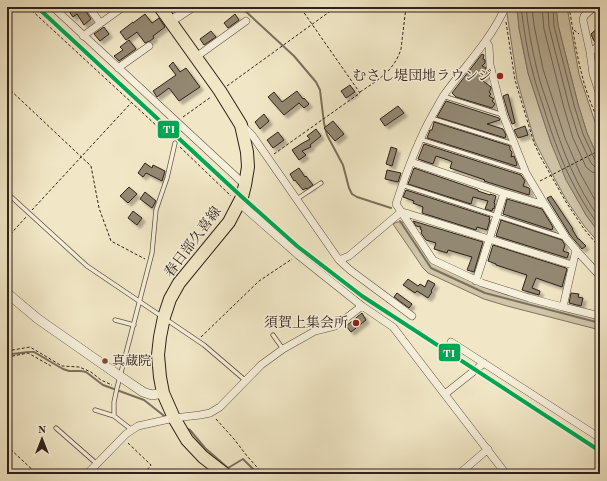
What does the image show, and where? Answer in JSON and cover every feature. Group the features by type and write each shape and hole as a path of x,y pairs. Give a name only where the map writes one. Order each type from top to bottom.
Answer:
{"main road":[{"name":"春日部久喜線","path":"160,7 220,91 241,125 246,152 248,167 242,197 229,222 179,283 170,299 164,317 158,355 163,393 174,418 187,440 203,457 225,474"}],"street":[{"path":"53,7 245,185"},
{"path":"89,7 100,23"},
{"path":"83,36 123,7"},
{"path":"171,21 192,7"},
{"path":"594,7 584,16 584,20 593,74 600,95"},
{"path":"503,8 498,22 486,41 443,96 420,139 396,204 434,260 476,280 529,298 600,316"},
{"path":"196,57 246,21"},
{"path":"486,41 489,46 490,65 503,115 526,173 566,238 600,276"},
{"path":"590,52 600,45"},
{"path":"118,68 149,46"},
{"path":"241,125 252,135 339,260 350,270 412,316"},
{"path":"411,162 545,205"},
{"path":"476,280 504,193"},
{"path":"239,203 298,255 362,306 393,326 506,474"},
{"path":"339,260 349,256 401,212"},
{"path":"401,212 572,265"},
{"path":"563,307 576,250"},
{"path":"7,293 38,319 143,392 152,395 163,393"},
{"path":"87,474 122,437 138,426 174,418 200,416 210,413 220,407 261,365 283,349 315,331 335,326 362,306"},
{"path":"451,342 600,438"},
{"path":"444,394 484,363"},
{"path":"459,474 488,450"}],"lane":[{"path":"443,96 503,115"},
{"path":"431,118 514,144"},
{"path":"420,139 526,173"},
{"path":"114,416 114,402 117,388 150,262 154,240 156,210 175,142"},
{"path":"297,200 321,183"},
{"path":"402,185 566,238"},
{"path":"7,193 87,266 204,345 246,381"},
{"path":"115,320 134,325"},
{"path":"273,335 283,349"},
{"path":"95,410 114,416 132,430"},
{"path":"56,428 97,464"}],"path":[{"path":"28,7 239,203"},
{"path":"300,7 360,93"},
{"path":"176,122 336,7"},
{"path":"268,158 389,71 399,56 401,49 406,7"},
{"path":"569,7 582,77 600,125"},
{"path":"503,8 515,80 534,142 540,156 566,202 580,223 600,248"},
{"path":"7,87 91,166 99,208 111,241 150,262"},
{"path":"7,238 131,103"},
{"path":"538,182 600,150"},
{"path":"197,340 259,281 298,255"},
{"path":"7,351 30,347 62,366 84,369 117,388"},
{"path":"7,356 30,354 51,366"},
{"path":"210,413 234,438 263,474"},
{"path":"122,437 151,465 144,474"},
{"path":"7,446 37,474"}],"shaded area":[{"path":"506,7 517,7 519,28 528,73 551,143 586,215 600,234 600,244 585,227 567,201 535,142 517,80"},
{"path":"556,7 567,7 579,74 600,133 600,162 587,133 578,104 558,25"},
{"path":"397,222 405,222 432,262 481,286 600,318 600,330 484,299 428,273 393,224"}],"water":[{"path":"517,7 556,7 558,25 578,104 587,133 600,162 600,234 586,215 566,180 551,143 528,73 519,28"}],"building":[{"path":"72,7 84,7 91,19 84,25 77,14 73,17 68,10"},
{"path":"145,14 152,23 159,18 165,27 153,36 154,38 145,43 137,32 126,40 120,32"},
{"path":"235,14 239,20 228,28 224,23"},
{"path":"600,26 600,40 595,42 591,34"},
{"path":"104,27 109,34 100,41 94,34"},
{"path":"211,31 216,37 204,45 200,39"},
{"path":"129,40 136,49 119,61 114,56 123,50 120,47"},
{"path":"482,54 484,55 483,59 485,60 485,63 482,66 486,68 487,74 483,81 491,87 489,92 491,94 489,96 494,99 492,101 495,104 492,108 456,97 452,93"},
{"path":"173,62 180,72 186,68 200,87 179,101 169,88 157,97 153,91 176,75 169,66"},
{"path":"350,85 355,92 346,98 341,91"},
{"path":"297,91 309,104 304,108 299,103 284,115 268,97 274,92 282,102"},
{"path":"508,94 515,123 512,124 503,96"},
{"path":"446,101 499,118 500,120 487,124 503,129 506,135 505,138 437,117"},
{"path":"398,106 404,113 385,126 380,119"},
{"path":"264,114 269,121 260,129 255,122"},
{"path":"333,121 344,134 335,141 324,128"},
{"path":"434,122 510,146 510,150 512,152 511,157 514,156 517,164 516,166 427,138 430,130 432,130"},
{"path":"525,126 528,135 518,138 514,130"},
{"path":"316,129 321,136 310,145 311,147 302,151 306,155 299,160 292,150 310,139 307,136"},
{"path":"278,132 284,140 273,148 267,140"},
{"path":"424,144 521,175 525,181 523,186 529,188 530,190 529,195 484,181 485,180 450,168 452,162 436,156 433,164 418,159"},
{"path":"391,147 397,149 392,166 386,164"},
{"path":"145,163 152,168 153,165 165,171 162,181 146,173 143,177 138,173"},
{"path":"299,168 313,185 307,189 306,188 303,190 295,180 294,181 290,174"},
{"path":"414,168 496,196 494,209 493,208 492,211 485,209 488,201 473,197 471,204 408,184"},
{"path":"387,170 401,173 398,182 385,179"},
{"path":"129,187 137,194 128,203 120,196"},
{"path":"406,190 490,217 487,230 477,227 476,230 422,213 423,207 413,203 414,201 403,197"},
{"path":"145,192 156,201 152,208 140,199"},
{"path":"551,196 578,239 586,246 582,249 570,235 547,198"},
{"path":"507,199 542,209 553,227 552,230 503,214"},
{"path":"133,211 142,218 137,225 128,218"},
{"path":"501,220 562,240 565,245 563,251 569,253 567,258 496,236"},
{"path":"413,221 483,242 474,272 467,270 472,257 448,250 447,253 434,249 436,243 426,240 421,233 421,227 416,226"},
{"path":"493,245 566,268 562,287 536,278 532,288 540,291 539,295 522,290 527,275 488,261"},
{"path":"408,279 418,286 420,284 425,287 428,280 435,284 428,298 417,291 415,293 403,285"},
{"path":"397,293 412,304 409,308 394,297"},
{"path":"571,293 579,294 578,297 583,298 581,306 569,303"},
{"name":"須賀上集会所","path":"362,313 366,320 351,332 346,326"}],"waterway":[{"path":"241,7 294,56 316,82 320,90 327,135 343,165 352,194 391,208"},
{"path":"400,221 431,268 485,293 600,323"},
{"path":"7,354 34,352 63,369 69,371 86,372 103,385 144,400 167,418"},
{"path":"185,428 190,430 205,448 228,468 243,459 258,474"}],"transit line":[{"name":"TI","path":"37,7 297,246 362,296 600,451"}],"place":[{"name":"むさし堤団地ラウンジ","path":"500,76"},
{"name":"須賀上集会所","path":"356,323"},
{"name":"真蔵院","path":"105,361"}]}
